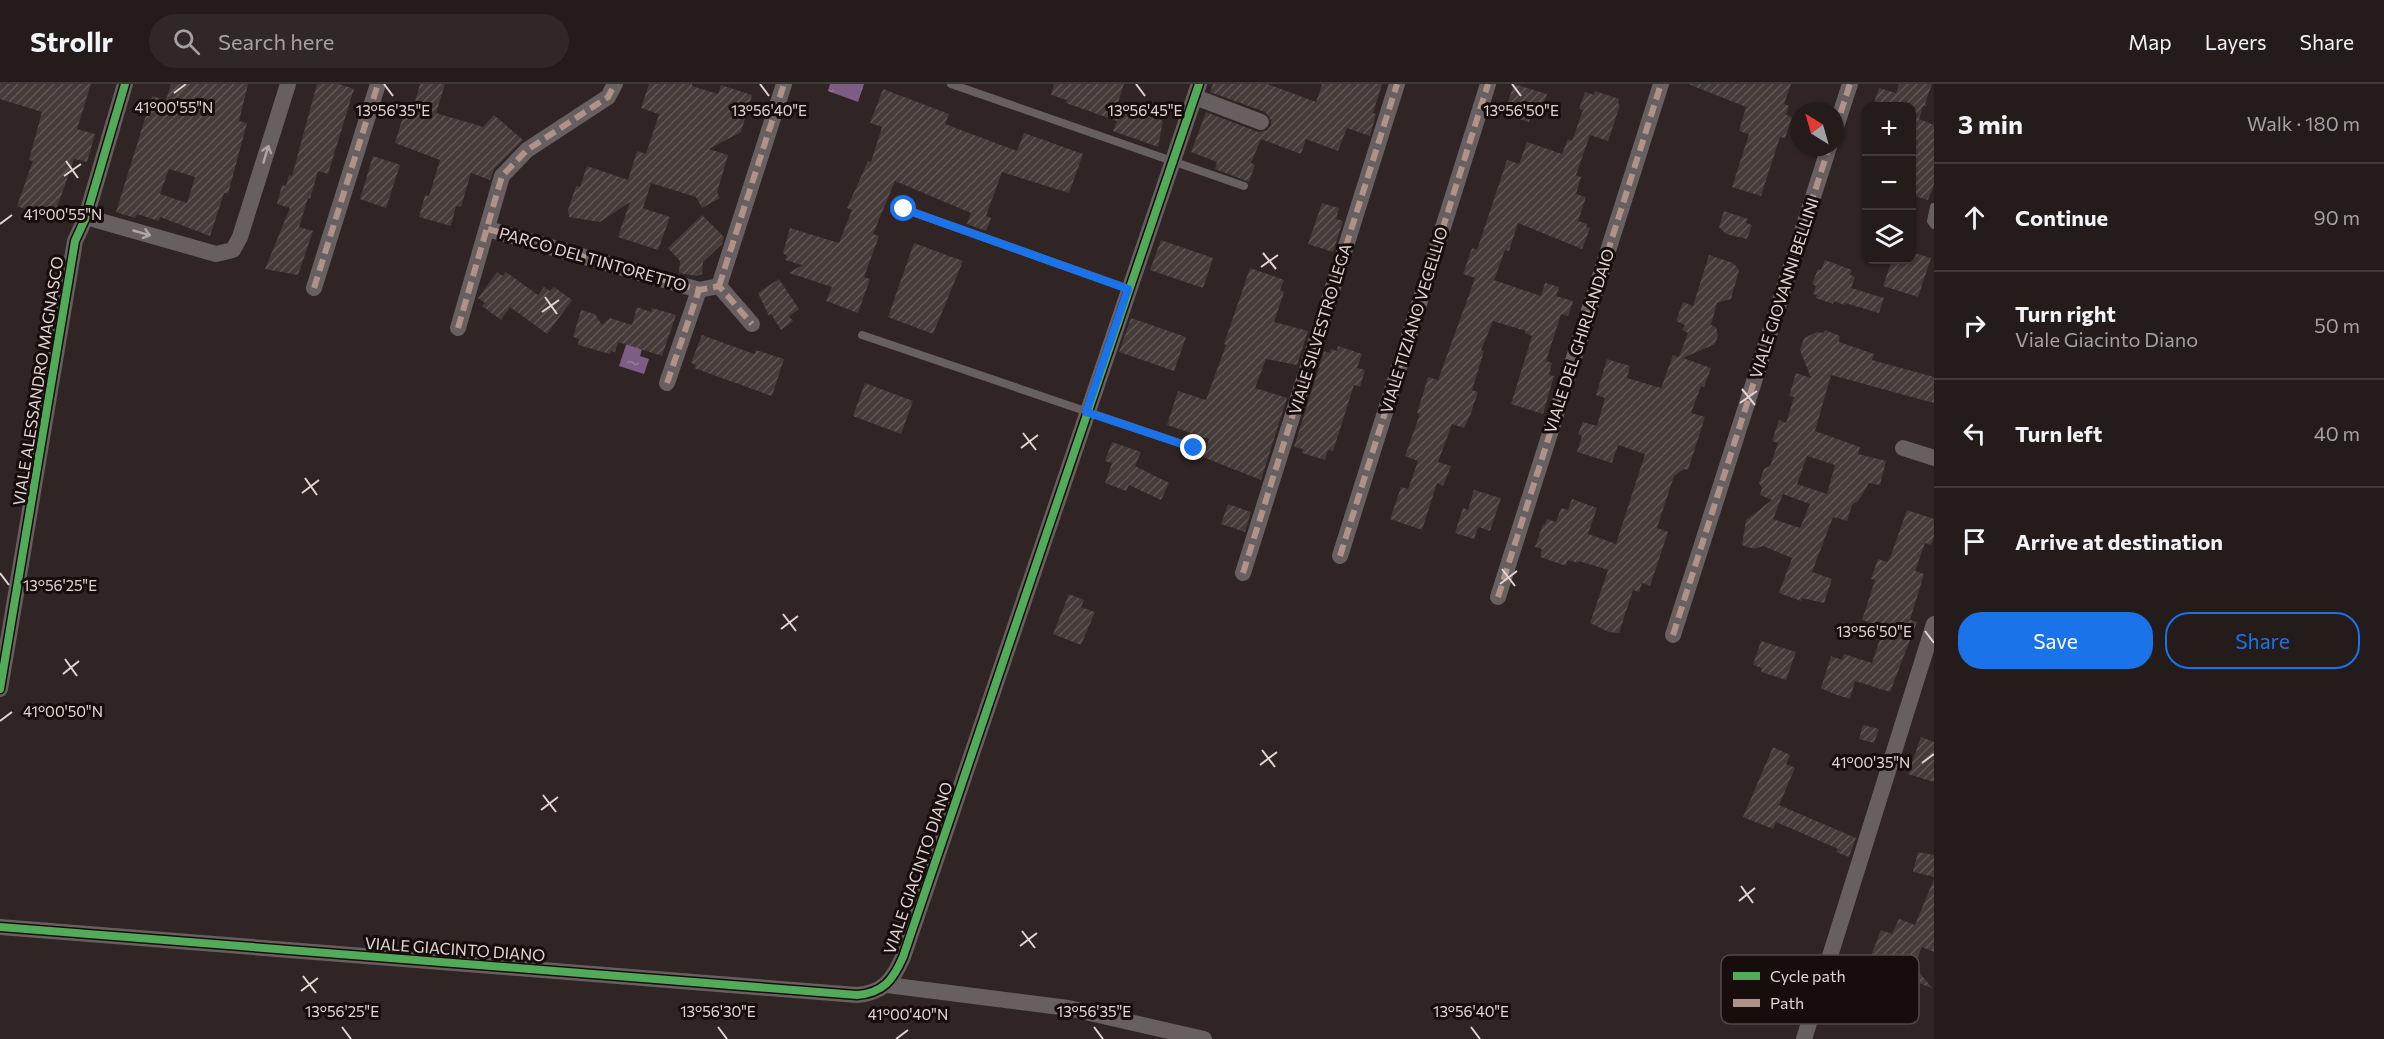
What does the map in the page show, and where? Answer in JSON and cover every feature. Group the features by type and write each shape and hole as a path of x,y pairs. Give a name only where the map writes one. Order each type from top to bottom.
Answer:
{"street":[{"name":"VIALE ALESSANDRO MAGNASCO","path":"0,689 75,241 86,217 126,84"},
{"path":"86,217 216,254 232,250 240,237 288,84"},
{"path":"314,288 378,84"},
{"name":"PARCO DEL TINTORETTO","path":"458,328 502,176 527,150 608,97 615,84"},
{"path":"752,324 719,286 784,84"},
{"name":"VIALE SILVESTRO LEGA","path":"1243,573 1397,84"},
{"name":"VIALE TIZIANO VECELLIO","path":"1340,556 1488,84"},
{"name":"VIALE DEL GHIRLANDAIO","path":"1498,597 1661,84"},
{"path":"1844,102 1850,84"},
{"path":"1197,90 1260,122"},
{"name":"VIALE GIACINTO DIANO","path":"0,927 857,994 871,993 887,985 903,957 1197,90"},
{"name":"VIALE GIOVANNI BELLINI","path":"1673,635 1826,156"},
{"name":"PARCO DEL TINTORETTO","path":"488,229 699,290 719,286"},
{"name":"PARCO DEL TINTORETTO","path":"667,383 699,290"},
{"path":"1903,448 1934,458"},
{"path":"1830,955 1934,624"},
{"path":"887,985 1068,1008 1204,1039"},
{"path":"1804,1039 1809,1024"}],"lane":[{"path":"951,84 1244,186"},
{"path":"1934,207 1931,216 1934,225"},
{"path":"904,209 1128,289"},
{"path":"862,335 1194,448"}],"water":[{"path":"830,84 864,84 858,102 828,91"},
{"path":"627,342 642,349 640,356 649,359 644,374 619,366"}],"building":[{"path":"0,84 91,84 77,129 95,134 87,162 74,159 53,219 17,206 33,161 29,160 42,112 0,99"},
{"path":"171,84 248,84 239,121 247,123 228,194 224,193 210,236 160,217 159,221 137,214 135,218 116,212 152,96 166,100","holes":["169,169 195,177 187,203 160,194"]},
{"path":"317,84 339,84 354,89 328,174 318,171 299,227 313,231 298,275 265,269 290,208 277,204 282,185 286,186 289,175 292,176"},
{"path":"420,84 445,84 436,113 483,127 494,115 523,140 494,169 490,180 471,173 461,207 456,206 451,226 419,217 425,195 429,196 440,160 395,143 407,103 414,105"},
{"path":"649,84 692,84 692,86 718,94 721,85 752,95 741,132 709,149 728,155 717,193 720,198 702,208 696,197 651,183 643,208 670,217 658,250 618,237 630,202 600,222 569,217 568,210 576,186 580,187 587,166 628,180 637,151 646,154 659,114 641,108"},
{"path":"1054,84 1124,84 1117,105 1163,121 1158,147 1113,131 1117,121 1066,103 1067,100 1051,95"},
{"path":"1213,84 1267,84 1316,102 1322,84 1382,84 1373,113 1376,114 1370,136 1347,128 1338,151 1306,139 1301,154 1261,139 1251,163 1255,165 1249,182 1215,169 1217,162 1191,152 1206,112 1258,132 1267,130 1271,125 1271,120 1265,112 1210,92"},
{"path":"1514,84 1547,94 1540,115 1532,113 1529,122 1504,114"},
{"path":"1688,84 1791,84 1784,104 1789,106 1786,115 1790,116 1790,123 1785,138 1780,137 1761,196 1732,187 1749,134 1739,131 1746,107"},
{"path":"1899,84 1932,84 1925,104 1927,106 1923,106 1919,119 1934,125 1934,184 1928,200 1916,196 1916,102 1874,102 1879,88 1896,93"},
{"path":"883,89 949,114 945,124 1017,151 1024,133 1083,154 1069,193 1002,172 986,216 991,218 986,231 967,224 971,213 895,181 873,234 879,236 864,277 870,279 858,313 826,301 832,287 789,273 802,265 785,260 787,256 783,253 790,228 839,243 852,210 847,208 868,161 871,162 882,127 870,123"},
{"path":"1595,91 1619,99 1618,104 1620,105 1608,141 1590,135 1576,175 1581,177 1576,194 1586,197 1578,221 1587,224 1586,227 1590,228 1582,249 1518,223 1509,251 1505,250 1494,280 1541,296 1545,283 1559,287 1556,296 1573,301 1568,316 1561,314 1546,361 1552,363 1549,375 1554,376 1543,414 1511,404 1532,336 1525,333 1526,331 1493,321 1481,350 1484,351 1472,390 1478,392 1471,413 1464,428 1452,424 1438,462 1451,466 1443,486 1437,483 1422,530 1390,519 1401,487 1408,489 1418,461 1405,456 1420,414 1417,413 1428,377 1438,380 1475,278 1463,274 1472,248 1477,250 1507,160 1519,164 1527,142 1562,154 1568,139 1572,141 1583,110 1579,109 1585,92 1594,95"},
{"path":"373,156 400,165 386,208 360,199"},
{"path":"1322,203 1339,208 1336,219 1343,221 1333,252 1308,244"},
{"path":"1724,211 1748,219 1746,223 1752,225 1747,239 1726,234 1719,227"},
{"path":"702,215 724,237 722,244 703,262 702,274 697,276 679,273 680,261 668,248"},
{"path":"1161,240 1213,258 1203,288 1150,270"},
{"path":"914,243 963,261 933,334 888,317"},
{"path":"1916,254 1931,258 1918,297 1883,286 1891,264 1916,264"},
{"path":"1709,255 1733,263 1739,270 1731,299 1717,303 1711,325 1716,327 1718,335 1715,344 1683,358 1711,368 1704,387 1701,386 1691,413 1705,417 1688,470 1684,469 1674,476 1657,528 1668,532 1650,586 1642,583 1639,592 1633,590 1619,633 1609,632 1590,623 1608,570 1579,561 1578,563 1568,560 1566,566 1540,557 1542,549 1535,547 1543,524 1545,525 1547,519 1556,522 1561,508 1568,510 1572,499 1597,508 1588,534 1616,544 1645,454 1618,445 1612,463 1577,452 1582,436 1578,434 1583,422 1597,426 1605,398 1596,395 1607,359 1630,366 1627,378 1661,388 1673,355 1679,357 1688,333 1682,330 1685,325 1676,321 1683,302 1693,306"},
{"path":"1825,260 1852,270 1850,275 1855,277 1851,288 1884,298 1879,313 1845,303 1844,305 1834,301 1833,304 1816,298 1817,295 1813,294 1816,286 1812,284 1818,269 1821,270"},
{"path":"1250,268 1284,280 1280,290 1284,292 1274,322 1308,331 1297,365 1266,359 1255,388 1287,398 1261,480 1203,457 1209,439 1167,425 1178,391 1206,400"},
{"path":"497,272 503,276 506,272 538,295 544,287 550,291 554,287 572,300 547,334 510,307 501,320 482,306 485,303 478,298"},
{"path":"779,279 799,309 789,316 793,321 781,330 771,314 769,316 758,293"},
{"path":"637,307 651,312 652,308 676,315 662,356 618,342 615,352 611,351 610,354 578,345 579,339 573,337 581,310 595,314 602,325 610,318 632,325"},
{"path":"1131,318 1186,337 1174,371 1119,352"},
{"path":"1825,330 1840,336 1839,342 1874,354 1872,360 1934,377 1934,403 1831,375 1815,431 1860,447 1858,454 1886,461 1880,485 1869,483 1858,501 1852,505 1847,521 1833,517 1812,572 1832,579 1824,603 1802,598 1801,601 1779,593 1792,558 1763,546 1754,549 1742,545 1746,520 1772,500 1760,495 1762,488 1759,483 1764,469 1770,466 1778,443 1772,441 1779,420 1786,423 1794,397 1789,396 1796,373 1811,378 1800,350 1804,338 1817,332 1823,333","holes":["1807,456 1835,465 1827,494 1797,484","1783,494 1810,504 1800,528 1773,519"]},
{"path":"702,335 754,354 756,350 784,359 772,396 694,368 696,365 691,363"},
{"path":"1338,346 1362,354 1357,368 1365,370 1360,387 1354,385 1333,451 1328,450 1325,460 1302,453 1303,449 1294,447 1324,351 1330,353 1331,349 1337,351"},
{"path":"865,383 913,401 901,434 853,416"},
{"path":"1112,442 1141,452 1135,466 1169,483 1161,500 1129,485 1126,491 1105,483 1112,463 1105,461"},
{"path":"1474,490 1501,498 1490,531 1478,527 1474,539 1455,533 1463,508 1468,510"},
{"path":"1228,504 1251,512 1245,532 1221,524"},
{"path":"1907,510 1934,519 1934,537 1931,545 1925,543 1915,571 1924,574 1910,620 1917,622 1890,692 1855,681 1850,699 1834,694 1821,688 1831,656 1842,660 1844,654 1872,663 1884,627 1862,620 1875,580 1871,579 1878,559 1887,562 1890,558"},
{"path":"1069,594 1084,600 1081,607 1095,612 1081,645 1053,634"},
{"path":"1761,641 1796,652 1786,680 1761,672 1762,668 1753,665"},
{"path":"1863,725 1879,729 1874,743 1859,739"},
{"path":"1921,737 1934,742 1934,782 1908,774"},
{"path":"1773,747 1790,755 1786,764 1795,768 1779,805 1856,838 1849,857 1836,852 1838,849 1776,822 1773,829 1743,817"},
{"path":"1918,852 1934,855 1934,877 1913,872"},
{"path":"1934,879 1934,952 1922,947 1919,955 1871,955 1881,930 1892,934 1899,919 1915,925"},
{"path":"1919,972 1932,988 1919,983"}],"marked path":[{"path":"314,288 378,84"},
{"path":"458,328 502,176 527,150 608,97 615,84"},
{"path":"719,286 784,84"},
{"path":"1243,573 1397,84"},
{"path":"1340,556 1488,84"},
{"path":"1498,597 1661,84"},
{"path":"1844,102 1850,84"},
{"path":"1673,635 1826,156"},
{"path":"488,229 699,290 719,286 752,324"},
{"path":"667,383 699,290"}],"cycle path":[{"path":"0,689 75,241 86,217 125,84"},
{"path":"0,927 857,995 874,991 886,984 903,957 1199,84"}],"route":[{"path":"904,209 1128,289 1086,412 1194,448"}]}
